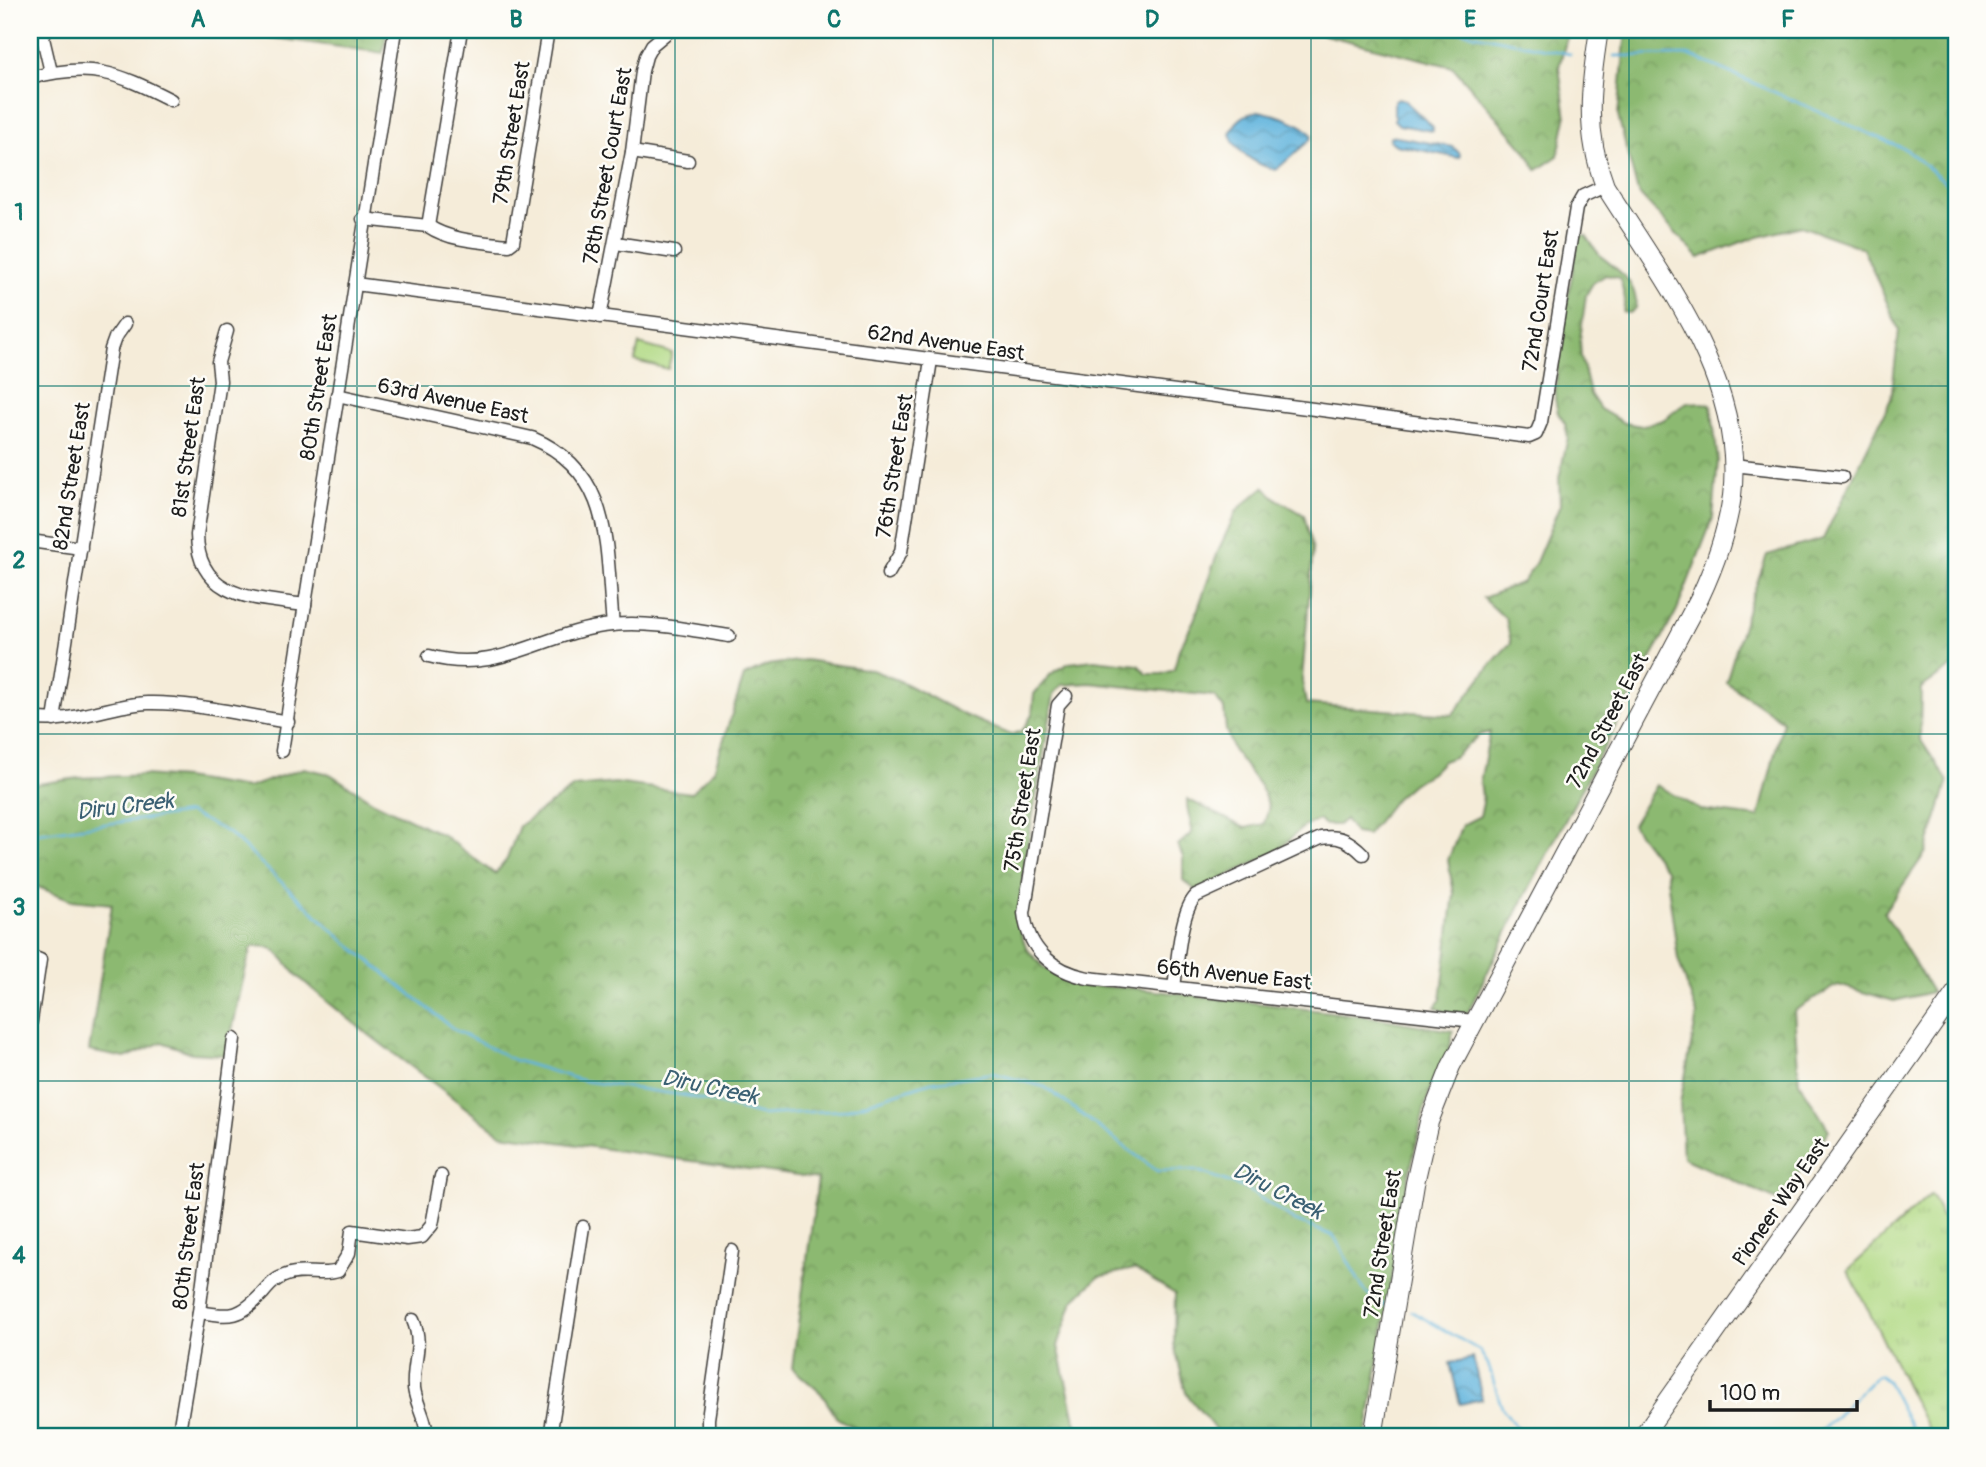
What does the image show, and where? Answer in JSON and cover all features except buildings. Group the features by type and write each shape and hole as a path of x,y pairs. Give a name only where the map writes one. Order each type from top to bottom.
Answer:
{"main road":[{"name":"72nd Street East","path":"1373,1437 1423,1142 1435,1102 1474,1021 1700,597 1727,524 1732,494 1733,465 1724,405 1705,352 1605,186 1592,141 1591,79 1599,30"},
{"name":"Pioneer Way East","path":"1642,1437 1956,992"}],"street":[{"path":"41,30 51,72"},
{"name":"80th Street East","path":"282,751 363,219 395,30"},
{"path":"363,219 428,226 461,30"},
{"name":"79th Street East","path":"428,226 436,232 451,236 509,245 513,242 548,30"},
{"name":"78th Street Court East","path":"600,317 632,152 646,55 670,30"},
{"path":"30,78 70,69 108,73 144,86 171,100"},
{"path":"632,152 688,160"},
{"name":"72nd Court East","path":"1533,436 1541,422 1576,208 1583,196 1591,190 1605,186"},
{"path":"616,243 674,252"},
{"name":"62nd Avenue East","path":"355,284 1512,437 1533,436"},
{"name":"82nd Street East","path":"54,720 111,349 125,324"},
{"name":"81st Street East","path":"228,331 218,362 220,382 197,535 199,555 213,580 229,591 243,596 305,605"},
{"name":"76th Street East","path":"888,574 901,552 931,360"},
{"name":"63rd Avenue East","path":"337,395 532,438 557,452 588,481 596,498 601,516 613,625"},
{"path":"1733,465 1842,477"},
{"path":"30,541 81,548"},
{"path":"429,656 450,662 489,661 577,631 613,625 662,626 729,636"},
{"name":"75th Street East","path":"1024,914 1058,705 1066,696"},
{"path":"30,718 54,720 146,703 288,722"},
{"path":"1174,988 1185,917 1189,904 1196,896 1321,838 1332,836 1348,840 1363,854"},
{"name":"66th Avenue East","path":"1024,914 1027,931 1035,947 1048,961 1061,969 1087,978 1474,1021"},
{"path":"30,1027 35,958"},
{"name":"80th Street East","path":"178,1437 200,1312 234,1039"},
{"path":"200,1312 236,1315 247,1310 272,1283 283,1276 298,1272 326,1273 338,1270 349,1253 352,1231 407,1239 422,1237 432,1225 441,1177"},
{"path":"550,1437 583,1227"},
{"path":"708,1437 708,1419 732,1251"},
{"path":"412,1320 418,1332 419,1343 415,1389 426,1424 427,1437"}],"green space":[{"path":"253,30 387,30 383,53 252,35"},
{"path":"1305,30 1569,30 1559,67 1566,118 1558,156 1537,170 1525,150 1453,67"},
{"path":"1626,30 1956,30 1956,664 1921,688 1920,739 1948,781 1926,852 1884,912 1932,992 1894,1001 1838,985 1794,1011 1799,1082 1829,1130 1779,1201 1683,1158 1680,1103 1697,1015 1678,959 1666,870 1632,825 1656,785 1701,810 1759,817 1783,721 1726,682 1767,555 1823,539 1891,399 1899,330 1863,248 1801,226 1747,240 1699,258 1638,193 1618,116"},
{"path":"1579,235 1586,235 1600,256 1627,279 1636,299 1636,308 1630,313 1623,312 1625,299 1620,278 1606,275 1593,283 1586,295 1580,340 1590,394 1600,409 1624,423 1642,426 1663,420 1687,402 1711,404 1718,461 1713,518 1677,610 1525,896 1468,1012 1451,1013 1435,1007 1441,999 1454,893 1448,860 1462,825 1480,816 1483,803 1480,782 1490,732 1479,735 1454,757 1443,761 1431,773 1412,784 1396,798 1367,835 1355,833 1345,819 1338,825 1325,825 1318,820 1301,829 1278,851 1197,891 1183,880 1183,857 1178,845 1192,833 1187,799 1245,828 1264,824 1269,806 1260,786 1233,750 1226,730 1224,709 1214,696 1090,683 1062,685 1054,694 1028,842 1019,916 1021,934 1027,949 1044,968 1081,986 1132,988 1372,1017 1453,1031 1449,1052 1434,1077 1425,1106 1409,1175 1366,1437 1221,1437 1186,1393 1174,1344 1175,1294 1134,1269 1098,1277 1073,1301 1058,1346 1079,1437 871,1437 837,1418 821,1393 792,1368 818,1179 501,1134 350,1020 269,948 252,947 225,1055 192,1053 162,1042 125,1058 89,1051 112,904 72,900 30,884 30,785 79,778 144,775 247,788 304,768 330,774 374,802 443,835 495,874 507,859 519,826 574,787 615,783 691,793 714,770 744,676 768,665 805,660 872,670 1011,735 1022,731 1032,715 1034,694 1051,674 1069,663 1094,660 1138,665 1147,674 1162,674 1174,670 1179,649 1194,620 1219,549 1237,510 1264,487 1277,499 1304,515 1313,550 1302,680 1306,704 1452,715 1495,659 1511,643 1506,619 1483,598 1523,582 1536,562 1560,505 1559,478 1568,437 1555,399 1559,348"},
{"path":"639,344 672,353 668,369 635,361"},
{"path":"1931,1194 1956,1245 1956,1437 1932,1437 1848,1270"}],"water":[{"path":"1398,98 1404,100 1433,127 1433,131 1399,125 1394,120 1394,101"},
{"path":"1259,111 1295,122 1312,135 1310,140 1276,170 1248,157 1237,147 1230,134 1241,118"},
{"path":"1391,136 1453,147 1460,154 1459,158 1396,145 1389,140"},
{"path":"1473,1358 1482,1399 1460,1404 1450,1363"}],"waterway":[{"path":"1454,30 1570,54"},
{"path":"1614,56 1689,55 1907,150 1956,191"},
{"name":"Diru Creek","path":"30,834 189,813 229,833 341,938 455,1030 514,1060 584,1081 688,1096 761,1115 845,1110 931,1082 993,1073 1045,1087 1157,1171 1195,1170 1245,1188 1295,1221 1334,1236 1365,1292 1387,1307"},
{"name":"Diru Creek","path":"1411,1311 1479,1350 1488,1364 1502,1408 1524,1437"},
{"name":"Diru Creek","path":"1815,1437 1879,1375 1887,1381 1916,1437"}]}
